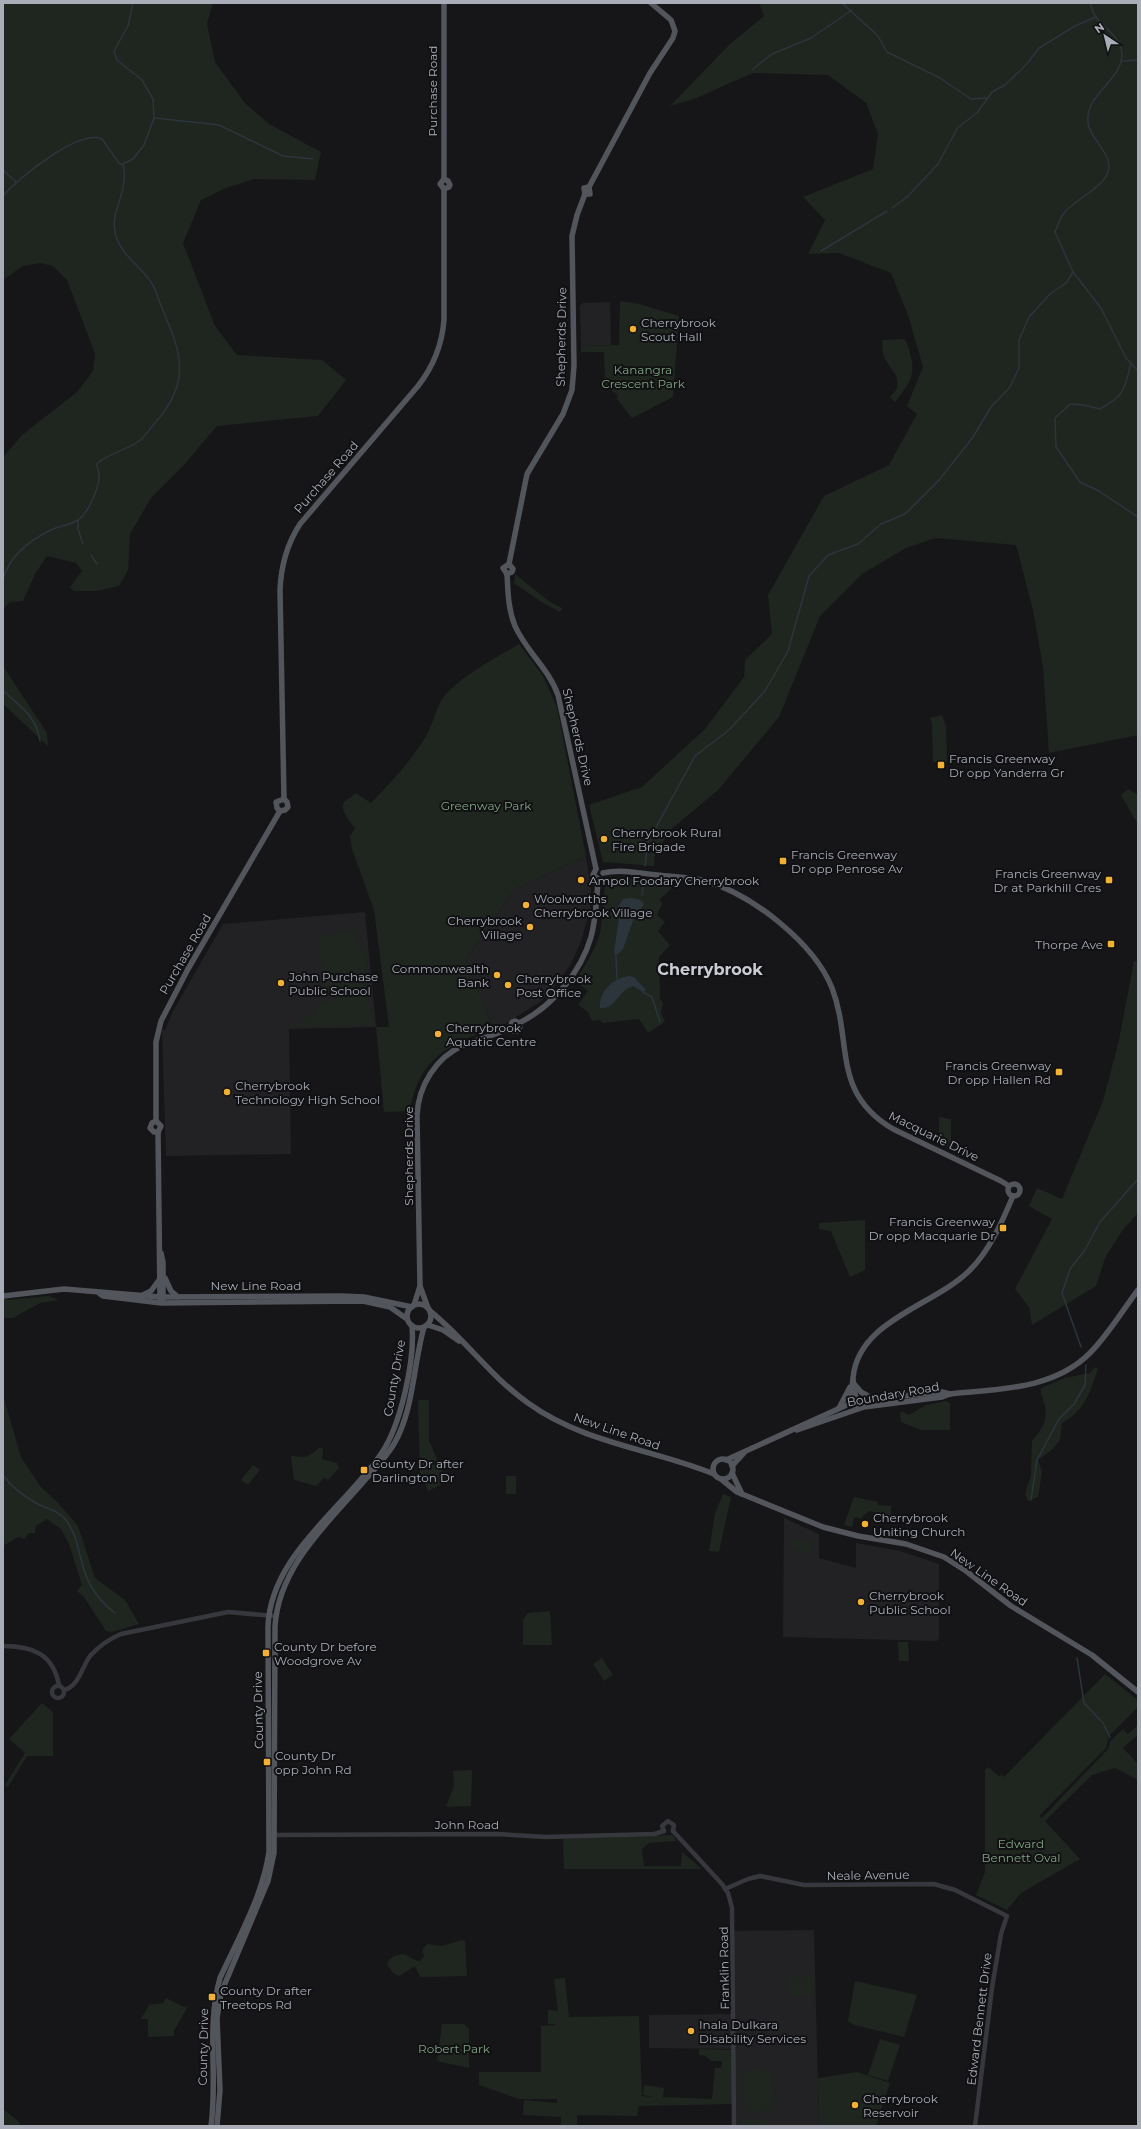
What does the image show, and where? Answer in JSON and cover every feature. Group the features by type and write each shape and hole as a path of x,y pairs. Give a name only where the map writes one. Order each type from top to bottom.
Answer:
{"main road":[{"name":"Purchase Road","path":"162,1276 163,1257 161,1253 158,1132 161,1126 156,1121 156,1042 161,1021 188,969 280,811 288,807 287,802 284,799 280,590 284,558 292,537 300,524 425,377 437,354 442,334 444,320 444,189 449,188 450,184 448,180 444,179 444,3"},
{"name":"Shepherds Drive","path":"596,869 558,695 551,679 515,626 509,604 507,574 512,570 512,567 509,564 527,474 563,414 572,390 574,371 572,236 584,194 584,188 589,187 650,73 674,38 675,31 671,20 651,3"},
{"path":"596,869 601,870 603,873 602,877 598,879 593,875 596,869"},
{"name":"Macquarie Drive","path":"603,873 619,871 698,880 712,883 754,903 802,944 826,975 836,1002 849,1077 857,1094 867,1109 881,1122 893,1129 1009,1186"},
{"name":"Shepherds Drive","path":"429,1310 420,1286 417,1122 419,1099 429,1077 444,1058 464,1045 510,1028 512,1022 515,1021 519,1023 547,1004 565,984 579,964 590,940 594,925 598,879"},
{"path":"857,1409 853,1383 858,1355 871,1337 951,1285 975,1264 991,1242 1013,1196 1018,1195 1020,1188 1014,1184 1009,1186 1008,1192 1013,1196"},
{"path":"141,1296 151,1291 162,1276"},
{"path":"162,1276 171,1291 178,1297"},
{"path":"162,1276 162,1299"},
{"name":"Shepherds Drive","path":"413,1306 420,1286"},
{"name":"New Line Road","path":"3,1296 64,1289 99,1293 103,1296 162,1299 363,1301 390,1307 407,1319"},
{"name":"Boundary Road","path":"794,1430 805,1429 857,1409 942,1397 950,1394 1022,1386 1040,1382 1068,1370 1090,1353 1138,1290"},
{"name":"New Line Road","path":"99,1293 105,1291 162,1299 178,1297 342,1296 364,1297 413,1306"},
{"path":"422,1304 429,1310 431,1318 426,1326 418,1328 412,1326 407,1319 408,1312 413,1306 422,1304"},
{"name":"New Line Road","path":"429,1310 451,1328 462,1342 527,1403 557,1421 596,1438 699,1468 714,1474"},
{"name":"County Drive","path":"217,2126 220,2090 217,2018 220,2000 232,1964 268,1881 274,1853 272,1835 272,1616 276,1585 293,1557 370,1468 391,1438 401,1412 412,1347 412,1326"},
{"name":"New Line Road","path":"426,1326 443,1330 462,1342"},
{"name":"County Drive","path":"272,1616 282,1588 294,1564 380,1463 394,1444 406,1416 426,1326"},
{"path":"853,1383 873,1399"},
{"path":"838,1408 853,1383"},
{"name":"Boundary Road","path":"726,1460 794,1430 838,1408 873,1399 942,1392 950,1394"},
{"name":"Boundary Road","path":"732,1470 747,1450"},
{"path":"732,1470 728,1478 721,1479 714,1474 714,1465 719,1460 726,1460 732,1470 742,1494"},
{"name":"New Line Road","path":"699,1468 714,1465"},
{"name":"New Line Road","path":"721,1479 737,1492 829,1529 858,1536 906,1544 944,1557 966,1571 1011,1606 1092,1655 1138,1692"},
{"name":"County Drive","path":"211,2126 213,2099 212,2038 216,1992 263,1880 272,1835"}],"street":[{"path":"59,1685 52,1689 54,1696 61,1697 64,1690 76,1683 86,1663 95,1651 107,1641 121,1634 228,1612 272,1616"},
{"path":"3,1646 31,1649 38,1652 53,1667 59,1685 64,1690"},
{"path":"668,1821 674,1825 673,1832 667,1834 662,1826 668,1821"},
{"name":"John Road","path":"272,1835 469,1834 546,1837 654,1834 664,1831"},
{"name":"Franklin Road","path":"673,1832 725,1889 729,1899 733,1920 734,2126"},
{"name":"Neale Avenue","path":"725,1889 748,1878 760,1876 804,1885 934,1884 955,1890 1007,1916"},
{"name":"Edward Bennett Drive","path":"975,2126 988,2009 1001,1934 1007,1916"}],"shaded area":[{"path":"610,302 611,345 581,346 580,306 583,303"},
{"path":"586,856 591,889 590,908 582,939 571,964 553,989 540,1002 505,1024 493,1028 466,959 515,889"},
{"path":"631,898 640,900 644,904 634,918 623,949 616,956 614,952 619,918 618,907 623,899"},
{"path":"365,912 376,1027 289,1029 291,1154 166,1156 162,1030 165,1030 173,1011 223,924"},
{"path":"629,976 634,977 646,990 643,992 633,986 624,991 610,1006 600,1008 602,996 608,986 618,979"},
{"name":"Cherrybrook Public School","path":"784,1518 819,1534 819,1558 856,1568 856,1543 900,1551 939,1564 939,1638 937,1641 783,1637"},
{"path":"814,1930 819,2126 734,2126 733,1931"},
{"name":"Inala Dulkara Disability Services","path":"733,2014 734,2049 649,2048 649,2015"}],"green space":[{"path":"3,3 213,3 207,24 215,62 245,103 269,124 321,152 315,180 254,179 226,188 201,200 183,243 215,326 237,355 322,360 346,380 318,416 217,426 184,465 151,498 130,534 128,570 119,586 96,591 74,591 70,587 82,571 76,563 47,556 35,574 23,601 10,602 3,610 3,457 22,435 77,392 93,371 95,354 67,280 53,266 40,263 23,266 3,280"},
{"path":"759,3 1138,3 1138,735 1049,753 1043,667 1033,610 1016,545 935,538 906,548 862,574 820,616 779,717 718,790 669,831 654,858 654,866 603,862 589,805 642,787 705,729 744,677 745,660 772,634 768,595 824,496 889,465 917,414 907,406 923,367 908,315 891,273 839,253 808,254 825,220 803,197 873,169 878,134 866,103 828,75 753,73 694,99 670,106 730,44 764,16"},
{"name":"Kanangra Crescent Park","path":"620,301 639,304 679,316 673,397 632,418 617,399 618,395 605,386 604,352 581,352 581,346 619,345"},
{"path":"904,339 908,346 912,362 912,374 907,385 895,402 890,397 896,390 898,384 895,374 884,357 882,340"},
{"path":"515,574 550,602 562,608 560,612 543,603 514,583"},
{"name":"Greenway Park","path":"519,644 543,676 557,707 586,856 515,889 466,959 493,1028 449,1048 428,1066 420,1078 414,1093 410,1111 384,1112 376,1027 389,1027 374,910 352,849 350,837 355,828 344,811 343,804 356,793 371,803 400,772 419,747 428,732 440,702 448,692 464,678"},
{"path":"3,666 47,733 48,746 3,704"},
{"path":"942,715 946,726 947,762 933,762 932,724 930,718"},
{"path":"1128,789 1138,795 1138,825 1121,795"},
{"path":"607,878 629,878 673,883 671,889 660,899 662,904 657,915 665,922 658,931 670,945 659,957 660,999 663,1003 661,1013 665,1022 648,1033 639,1019 603,1023 600,1020 592,1021 588,1012 578,1005 588,991 575,981 591,956 600,934"},
{"path":"357,930 359,945 367,957 366,968 363,975 364,988 325,994 318,936"},
{"path":"1134,961 1138,961 1138,1213 1122,1231 1105,1258 1096,1286 1032,1325 1029,1307 1015,1289 1052,1219 1029,1206 1037,1188 1062,1199 1103,1101 1119,1040"},
{"path":"366,991 374,1025 291,1027 316,1012 315,1005"},
{"path":"939,1117 951,1119 951,1149 939,1141"},
{"path":"865,1220 865,1270 850,1277 831,1231 819,1229 819,1223"},
{"path":"3,1296 8,1300 49,1296 59,1300 40,1303 13,1318 3,1318"},
{"path":"1095,1367 1098,1369 1086,1400 1076,1413 1062,1423 1060,1440 1053,1449 1038,1460 1042,1472 1038,1497 1028,1501 1025,1494 1031,1475 1032,1441 1041,1429 1046,1417 1041,1388 1065,1378 1090,1373"},
{"path":"3,1395 21,1457 40,1486 58,1503 78,1526 95,1578 125,1600 139,1624 112,1632 106,1631 84,1597 77,1591 82,1585 69,1544 61,1529 47,1519 36,1526 35,1533 29,1533 24,1539 18,1537 3,1546"},
{"path":"418,1400 429,1400 429,1441 446,1479 444,1483 428,1491 422,1477 420,1477"},
{"path":"946,1401 950,1403 950,1430 921,1430 901,1422 900,1414 902,1411 909,1415 926,1405"},
{"path":"320,1447 323,1449 322,1459 337,1463 339,1468 328,1480 324,1478 316,1486 294,1480 291,1456 306,1456 312,1454"},
{"path":"253,1465 260,1470 248,1485 241,1480"},
{"path":"506,1476 516,1476 516,1494 506,1494"},
{"path":"723,1494 731,1497 719,1552 709,1551 715,1513"},
{"path":"854,1497 878,1502 877,1505 891,1506 891,1517 884,1518 881,1514 869,1511 863,1516 862,1519 854,1517 852,1527 844,1525"},
{"path":"793,1539 813,1542 811,1553 791,1550"},
{"path":"550,1611 552,1645 523,1645 523,1620 528,1613"},
{"path":"898,1642 908,1642 909,1661 899,1661"},
{"path":"602,1658 613,1675 604,1681 593,1664"},
{"name":"Edward Bennett Oval","path":"1105,1674 1138,1700 1138,1707 1109,1736 1106,1748 1039,1816 1042,1818 1108,1749 1110,1741 1123,1729 1128,1734 1138,1725 1138,1735 1123,1748 1138,1764 1138,1780 1115,1768 1092,1775 1045,1821 1080,1859 1021,1893 1007,1910 976,1895 985,1872 985,1770 988,1767 999,1776 1002,1775 1004,1777"},
{"path":"42,1703 53,1712 53,1756 27,1756 8,1787 5,1785 25,1753 9,1739"},
{"path":"472,1770 471,1806 446,1807 454,1786 453,1771"},
{"path":"673,1835 676,1841 649,1843 642,1849 644,1866 681,1866 682,1852 702,1869 564,1869 563,1839"},
{"path":"462,1940 465,1941 467,1976 420,1977 415,1966 399,1976 393,1973 387,1965 392,1958 402,1954 420,1961 424,1956 422,1950 427,1944 442,1946"},
{"path":"789,1977 799,1977 799,1996 789,1996"},
{"path":"801,1977 811,1977 811,1996 801,1996"},
{"path":"565,1978 569,2017 639,2016 642,2096 653,2097 643,2095 644,2085 664,2088 663,2097 712,2099 715,2068 721,2068 722,2061 711,2061 705,2056 699,2055 699,2049 732,2050 732,2104 639,2106 637,2116 577,2115 577,2126 561,2126 561,2117 523,2115 524,2100 557,2103 557,2099 519,2099 479,2085 479,2072 541,2072 541,2026 555,2025 548,2024 548,2010 558,2011 554,1979"},
{"path":"855,1981 917,1995 904,2037 854,2025 848,2021"},
{"path":"166,1998 184,2007 188,2006 174,2031 174,2036 148,2037 148,2019 141,2019 149,2005 163,2003"},
{"name":"Robert Park","path":"442,2024 464,2024 469,2029 469,2068 437,2061"},
{"path":"880,2039 900,2045 888,2081 868,2075"},
{"path":"773,2069 775,2110 745,2112 743,2070"},
{"path":"857,2072 890,2083 876,2126 819,2126 818,2078"},
{"path":"3,2109 19,2122 20,2126 3,2126"},
{"path":"742,2119 766,2119 768,2126 738,2126"}],"waterway":[{"path":"3,579 10,563 28,544 51,530 75,522 82,517 92,502 98,484 99,477 97,464 105,458 135,444 146,435 169,405 176,388 179,372 175,340 154,287 145,274 123,250 116,236 114,227 124,184 123,164 133,159 144,145 154,118 153,99 142,80 117,60 114,51 128,26 133,3"},
{"path":"842,3 878,36 887,52 940,78 971,99 987,98"},
{"path":"1090,3 1096,17 1113,35 1121,48 1122,59 1119,68 1099,93 1089,111 1089,128 1108,159 1108,172 1105,178 1095,189 1074,203 1064,213 1055,232 1073,272 1101,308 1126,358 1138,371"},
{"path":"753,69 772,54 811,38 852,10"},
{"path":"892,208 907,197 938,164 958,127 977,113 992,92 1005,85 1026,65 1039,48 1075,26 1096,17"},
{"path":"1123,61 1138,60"},
{"path":"155,118 219,125 283,156 313,159"},
{"path":"3,196 35,167 79,141 92,138 102,139 119,163 123,165"},
{"path":"3,170 16,182"},
{"path":"821,251 887,211"},
{"path":"645,866 648,842 695,756 729,730 765,691 788,651 809,576 828,555 858,544 881,524 905,514 940,479 973,437 991,407 1010,387 1019,368 1019,340 1029,317 1050,294 1066,283 1073,272"},
{"path":"1131,363 1125,386 1114,400 1100,409 1084,405 1070,404 1055,418 1056,447 1080,482 1099,491 1138,517"},
{"path":"78,521 78,529 83,544"},
{"path":"91,555 97,564"},
{"path":"3,690 31,718 35,724 40,741"},
{"path":"642,895 644,881"},
{"path":"616,956 617,979"},
{"path":"643,992 652,997 660,1022"},
{"path":"1081,1347 1062,1293 1070,1269 1085,1250 1100,1222 1138,1179"},
{"path":"1031,1500 1037,1460 1059,1419 1074,1404 1085,1385 1086,1365"},
{"path":"3,1475 10,1484 23,1495 38,1504 57,1512 66,1520 74,1536 84,1571 90,1585 104,1603 115,1613"},
{"path":"1077,1658 1084,1703 1103,1723 1110,1737"}],"place":[{"name":"Cherrybrook Scout Hall","path":"633,329"},
{"name":"Francis Greenway Dr opp Yanderra Gr","path":"941,765"},
{"name":"Cherrybrook Rural Fire Brigade","path":"604,839"},
{"name":"Francis Greenway Dr opp Penrose Av","path":"783,861"},
{"name":"Ampol Foodary Cherrybrook","path":"581,880"},
{"name":"Francis Greenway Dr at Parkhill Cres","path":"1109,880"},
{"name":"Woolworths Cherrybrook Village","path":"526,905"},
{"name":"Cherrybrook Village","path":"530,927"},
{"name":"Thorpe Ave","path":"1111,944"},
{"name":"Commonwealth Bank","path":"497,975"},
{"name":"John Purchase Public School","path":"281,983"},
{"name":"Cherrybrook Post Office","path":"508,985"},
{"name":"Cherrybrook Aquatic Centre","path":"438,1034"},
{"name":"Francis Greenway Dr opp Hallen Rd","path":"1059,1072"},
{"name":"Cherrybrook Technology High School","path":"227,1092"},
{"name":"Francis Greenway Dr opp Macquarie Dr","path":"1003,1228"},
{"name":"County Dr after Darlington Dr","path":"364,1470"},
{"name":"Cherrybrook Uniting Church","path":"865,1524"},
{"name":"Cherrybrook Public School","path":"861,1602"},
{"name":"County Dr before Woodgrove Av","path":"266,1653"},
{"name":"County Dr opp John Rd","path":"267,1762"},
{"name":"County Dr after Treetops Rd","path":"212,1997"},
{"name":"Inala Dulkara Disability Services","path":"691,2031"},
{"name":"Cherrybrook Reservoir","path":"855,2105"}],"district":[{"name":"Cherrybrook","path":"710,969"}]}
